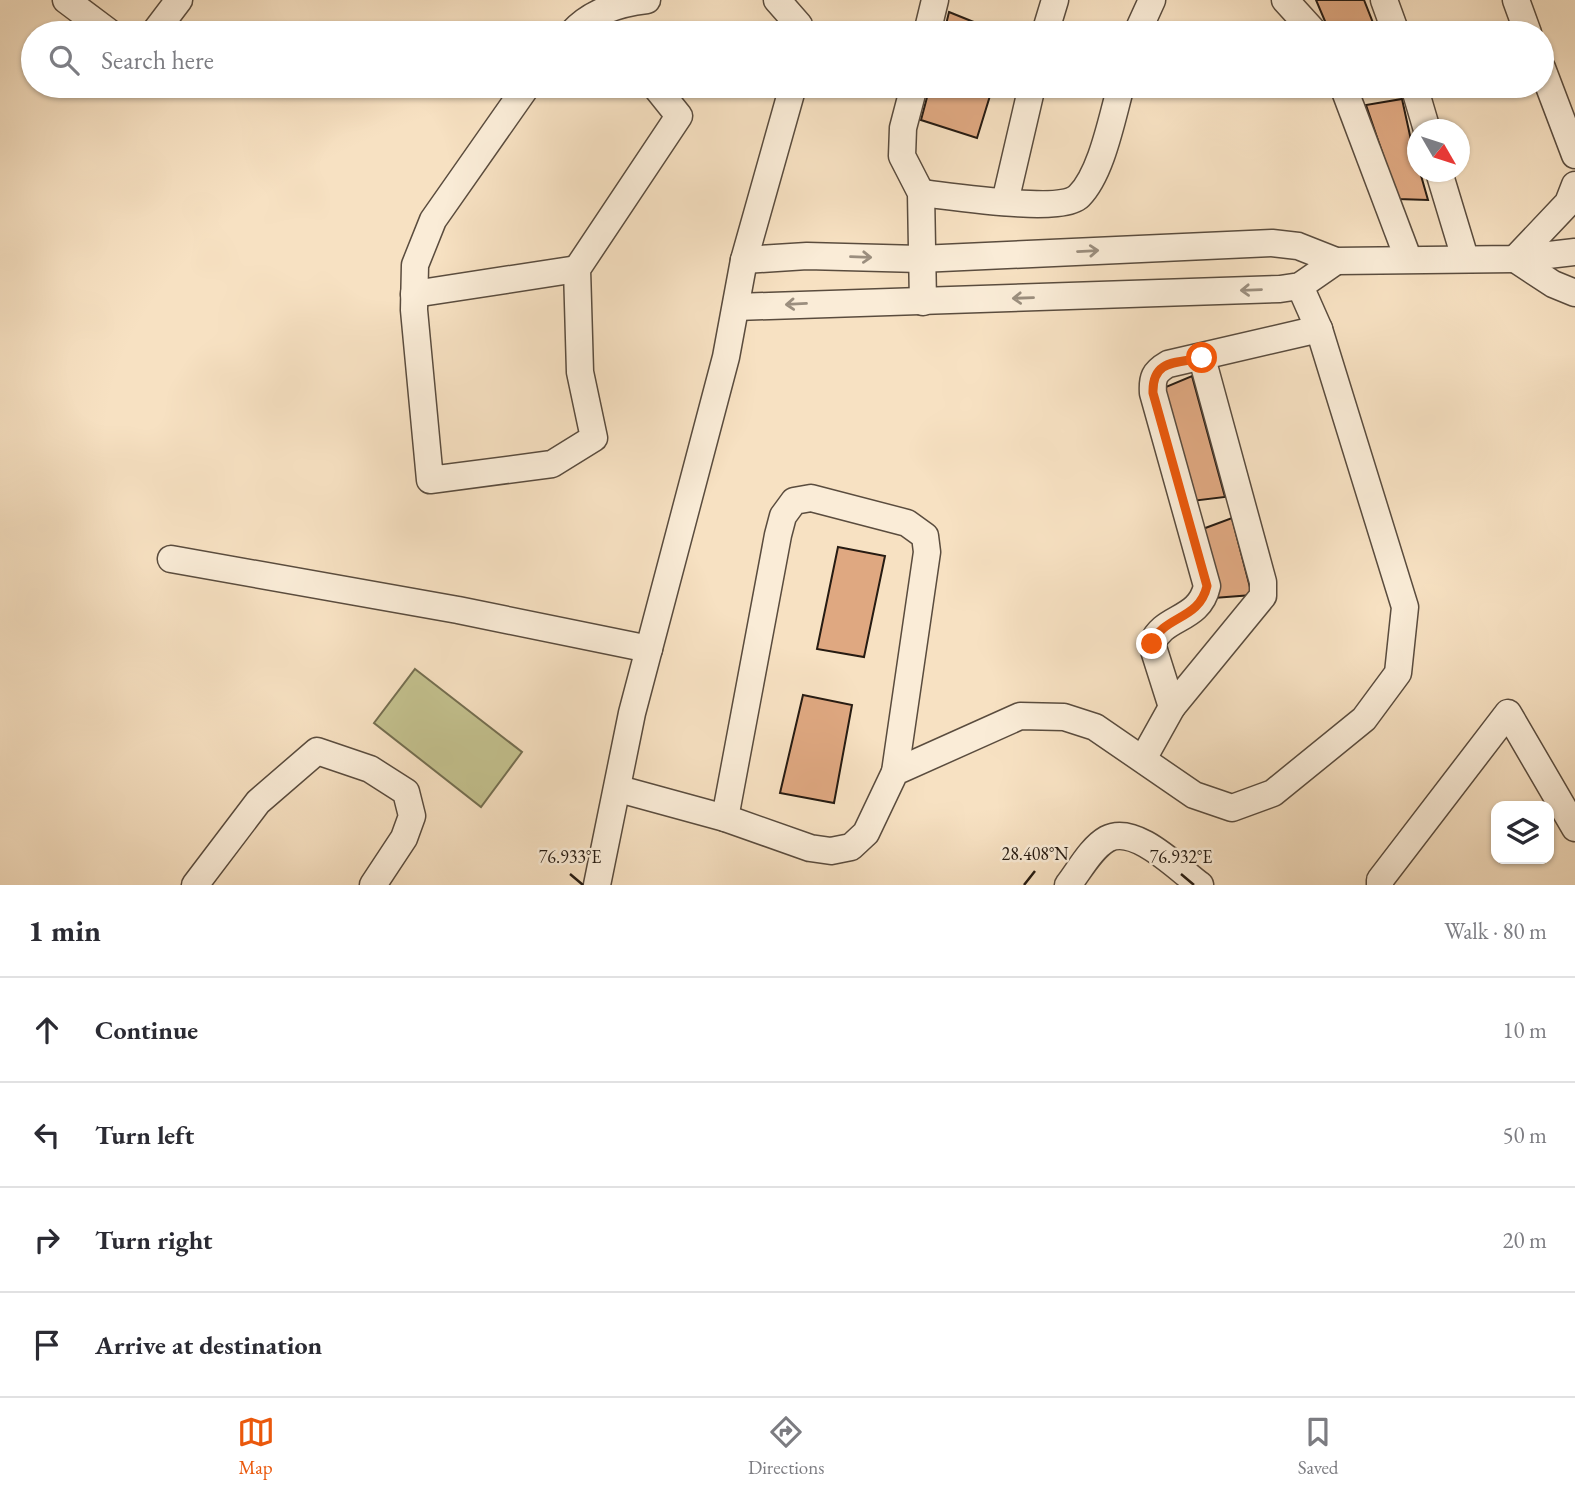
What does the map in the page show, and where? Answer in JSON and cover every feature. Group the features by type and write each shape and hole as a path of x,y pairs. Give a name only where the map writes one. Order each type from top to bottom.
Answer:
{"street":[{"path":"66,0 94,21"},
{"path":"163,21 179,0"},
{"path":"583,21 625,2 647,0"},
{"path":"777,0 795,21"},
{"path":"930,21 935,0"},
{"path":"1049,21 1055,0"},
{"path":"1143,21 1153,0"},
{"path":"1285,0 1304,21"},
{"path":"1384,0 1392,21"},
{"path":"1516,0 1524,21"},
{"path":"519,98 433,220 415,265 430,480 552,464 594,438 579,372 577,269 679,116 665,98"},
{"path":"597,885 619,789 632,713 726,356 744,260 790,98"},
{"path":"911,98 903,128 902,156 920,193 923,302"},
{"path":"1006,202 1029,98"},
{"path":"920,193 1006,202 1060,204 1078,198 1091,180 1117,98"},
{"path":"1348,98 1408,258"},
{"path":"1418,98 1424,119"},
{"path":"1553,98 1575,155"},
{"path":"1443,182 1465,258"},
{"path":"1515,259 1568,203 1575,185"},
{"path":"744,260 807,256 920,259 1272,243 1298,246 1336,261 1408,258 1515,259 1575,252"},
{"path":"1515,259 1553,284 1575,293"},
{"path":"736,307 1300,286 1336,261"},
{"path":"415,294 577,269"},
{"path":"895,772 1020,716 1063,717 1095,727 1194,795 1232,808 1273,793 1364,719 1398,673 1405,607 1319,329 1300,286"},
{"path":"1172,707 1152,644 1156,634 1196,609 1204,598 1207,586 1153,393 1153,378 1158,370 1168,364 1319,329"},
{"path":"1143,759 1172,707 1264,596 1263,582 1202,358"},
{"path":"619,789 725,818 810,848 831,851 851,847 866,833 895,772 927,552 925,536 907,523 811,498 794,501 783,516 725,818"},
{"path":"171,559 458,610 649,649"},
{"path":"1380,885 1380,880 1508,713 1575,828"},
{"path":"195,885 258,802 317,751 370,769 406,792 412,816 404,838 373,885"},
{"path":"1068,885 1106,839 1123,834 1138,838 1200,885"}],"shaded area":[{"path":"415,669 522,752 481,807 374,723"}],"building":[{"path":"1316,0 1364,0 1372,21 1325,21"},
{"path":"949,12 971,21 947,21"},
{"path":"927,98 989,98 977,138 921,120"},
{"path":"1402,99 1407,122 1407,182 1423,182 1428,200 1398,199 1366,105"},
{"path":"1192,376 1225,497 1192,501 1161,389"},
{"path":"1232,518 1252,595 1214,598 1200,530"},
{"path":"838,547 885,556 864,657 817,649"},
{"path":"803,695 852,705 834,803 780,793"}],"route":[{"path":"1152,644 1156,634 1196,609 1204,598 1207,586 1153,393 1153,378 1158,370 1168,364 1202,358"}]}
